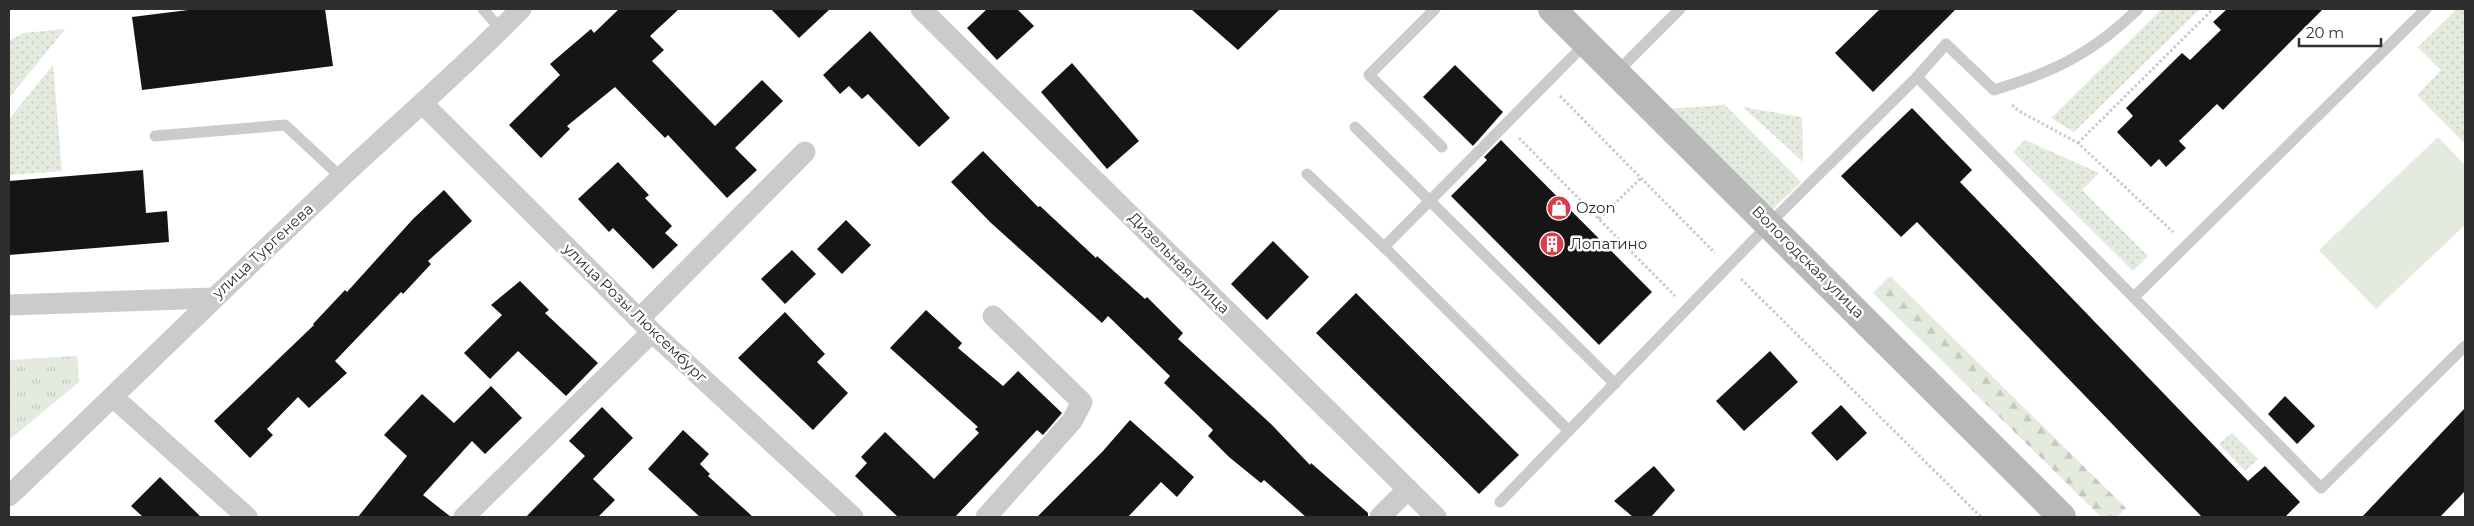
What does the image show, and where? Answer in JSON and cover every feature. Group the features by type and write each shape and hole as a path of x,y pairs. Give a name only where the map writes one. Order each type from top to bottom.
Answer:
{"main road":[{"name":"Вологодская улица","path":"1552,9 1770,224 2061,517"}],"street":[{"name":"улица Тургенева","path":"9,496 213,298 341,177 423,104 521,9"},
{"name":"Дизельная улица","path":"921,9 1436,517"},
{"name":"улица Розы Люксембург","path":"423,104 646,325 853,517"},
{"path":"464,517 646,325 805,152"},
{"path":"9,304 213,298"},
{"path":"986,517 1072,421 1082,402 993,316"},
{"path":"113,397 247,517"},
{"path":"1380,517 1408,489"}],"lane":[{"path":"483,9 501,30"},
{"path":"1435,9 1369,75 1442,147"},
{"path":"1616,73 1680,9"},
{"path":"1500,502 1728,266 1916,77 1946,44 1994,90 2040,76 2079,57 2118,28 2138,9"},
{"path":"2134,297 2426,9"},
{"path":"1384,247 1586,43"},
{"path":"1916,77 2321,488 2465,346"},
{"path":"155,136 286,125 341,177"},
{"path":"1355,127 1431,200 1615,384"},
{"path":"1307,174 1384,247 1569,431"}],"path":[{"path":"2078,144 2213,9"},
{"path":"1547,83 1981,517"},
{"path":"1994,90 2019,111 2078,144 2187,245"},
{"path":"1505,125 1687,309"},
{"path":"1599,219 1641,178"}],"green space":[{"path":"2162,9 2200,9 2074,132 2051,118"},
{"path":"2457,9 2465,9 2465,144 2417,95 2441,70 2418,47"},
{"path":"65,29 9,98 9,41 23,33"},
{"path":"53,65 62,171 9,175 9,119"},
{"path":"1725,105 1801,182 1768,214 1665,109"},
{"path":"1743,107 1802,117 1803,162"},
{"path":"2438,137 2465,165 2465,225 2376,309 2319,250"},
{"path":"2025,140 2099,173 2082,190 2148,256 2133,271 2013,152"},
{"path":"1890,276 2126,508 2117,517 2101,517 1873,293"},
{"path":"77,356 79,382 9,440 9,360"},
{"path":"2232,433 2258,459 2245,471 2219,444"}],"building":[{"path":"196,9 325,9 333,66 142,90 132,17"},
{"path":"619,9 679,9 650,36 664,50 652,61 715,126 762,80 783,101 735,148 757,170 727,198 668,135 665,138 615,87 567,126 570,129 541,158 509,125 560,75 550,64 591,29 594,33"},
{"path":"771,9 830,9 799,38"},
{"path":"987,9 1017,9 1034,26 997,60 967,28"},
{"path":"1191,9 1280,9 1238,50"},
{"path":"1880,9 1956,9 1873,92 1835,53"},
{"path":"2227,9 2323,9 2223,110 2217,104 2179,141 2186,148 2166,167 2159,159 2151,167 2117,132 2133,116 2126,108 2182,53 2190,60 2221,30 2213,22"},
{"path":"870,31 950,118 919,147 868,94 862,99 849,86 840,94 823,75"},
{"path":"1072,63 1139,141 1107,169 1041,92"},
{"path":"1455,65 1503,112 1473,146 1423,97"},
{"path":"1912,108 1972,170 1960,182 2248,481 2265,466 2300,502 2285,517 2202,517 1917,222 1901,237 1841,176"},
{"name":"Лопатино","path":"1501,140 1652,292 1599,345 1451,196 1487,160 1484,157"},
{"path":"983,151 1038,207 1040,206 1096,258 1097,256 1145,299 1147,297 1183,333 1178,339 1271,424 1310,465 1311,463 1368,513 1368,517 1306,517 1264,480 1261,483 1229,457 1208,436 1213,430 1164,383 1170,376 1108,316 1102,323 990,222 951,182"},
{"path":"618,162 649,195 645,198 672,226 665,233 678,245 653,269 613,228 609,232 578,199"},
{"path":"143,170 146,213 167,211 169,242 9,255 9,181"},
{"path":"444,190 472,221 428,261 431,264 403,294 401,292 335,361 347,373 309,408 298,397 267,429 273,435 250,458 214,421 314,325 345,290 347,292 413,219"},
{"path":"846,220 871,245 842,274 817,249"},
{"path":"1273,241 1309,277 1267,320 1231,284"},
{"path":"792,250 816,274 785,304 761,279"},
{"path":"520,281 549,310 545,313 598,363 566,396 518,351 490,379 464,353 502,315 491,305"},
{"path":"1356,293 1519,455 1479,494 1316,333"},
{"path":"926,310 962,343 958,348 1003,386 1018,371 1062,413 1043,435 1037,430 955,517 898,517 855,476 867,463 861,457 885,432 934,479 979,433 975,429 978,427 890,348"},
{"path":"785,312 825,354 817,362 848,393 813,430 738,358"},
{"path":"1770,351 1798,382 1744,431 1716,401"},
{"path":"491,386 522,418 485,454 472,441 423,495 451,517 358,517 407,456 384,435 422,394 454,423"},
{"path":"2285,396 2315,426 2297,444 2268,414"},
{"path":"1841,405 1867,433 1837,461 1811,433"},
{"path":"602,407 633,438 593,479 615,500 598,517 526,517 585,456 569,441"},
{"path":"2465,408 2465,491 2440,517 2362,517"},
{"path":"1130,420 1194,477 1177,497 1161,482 1128,517 1037,517 1103,451"},
{"path":"683,430 709,454 700,464 710,474 708,476 753,517 700,517 648,469"},
{"path":"1654,466 1675,490 1651,517 1633,517 1614,501"},
{"path":"160,477 201,517 143,517 131,506"}],"place":[{"name":"Ozon","path":"1559,208"},
{"name":"Лопатино","path":"1552,244"}]}
